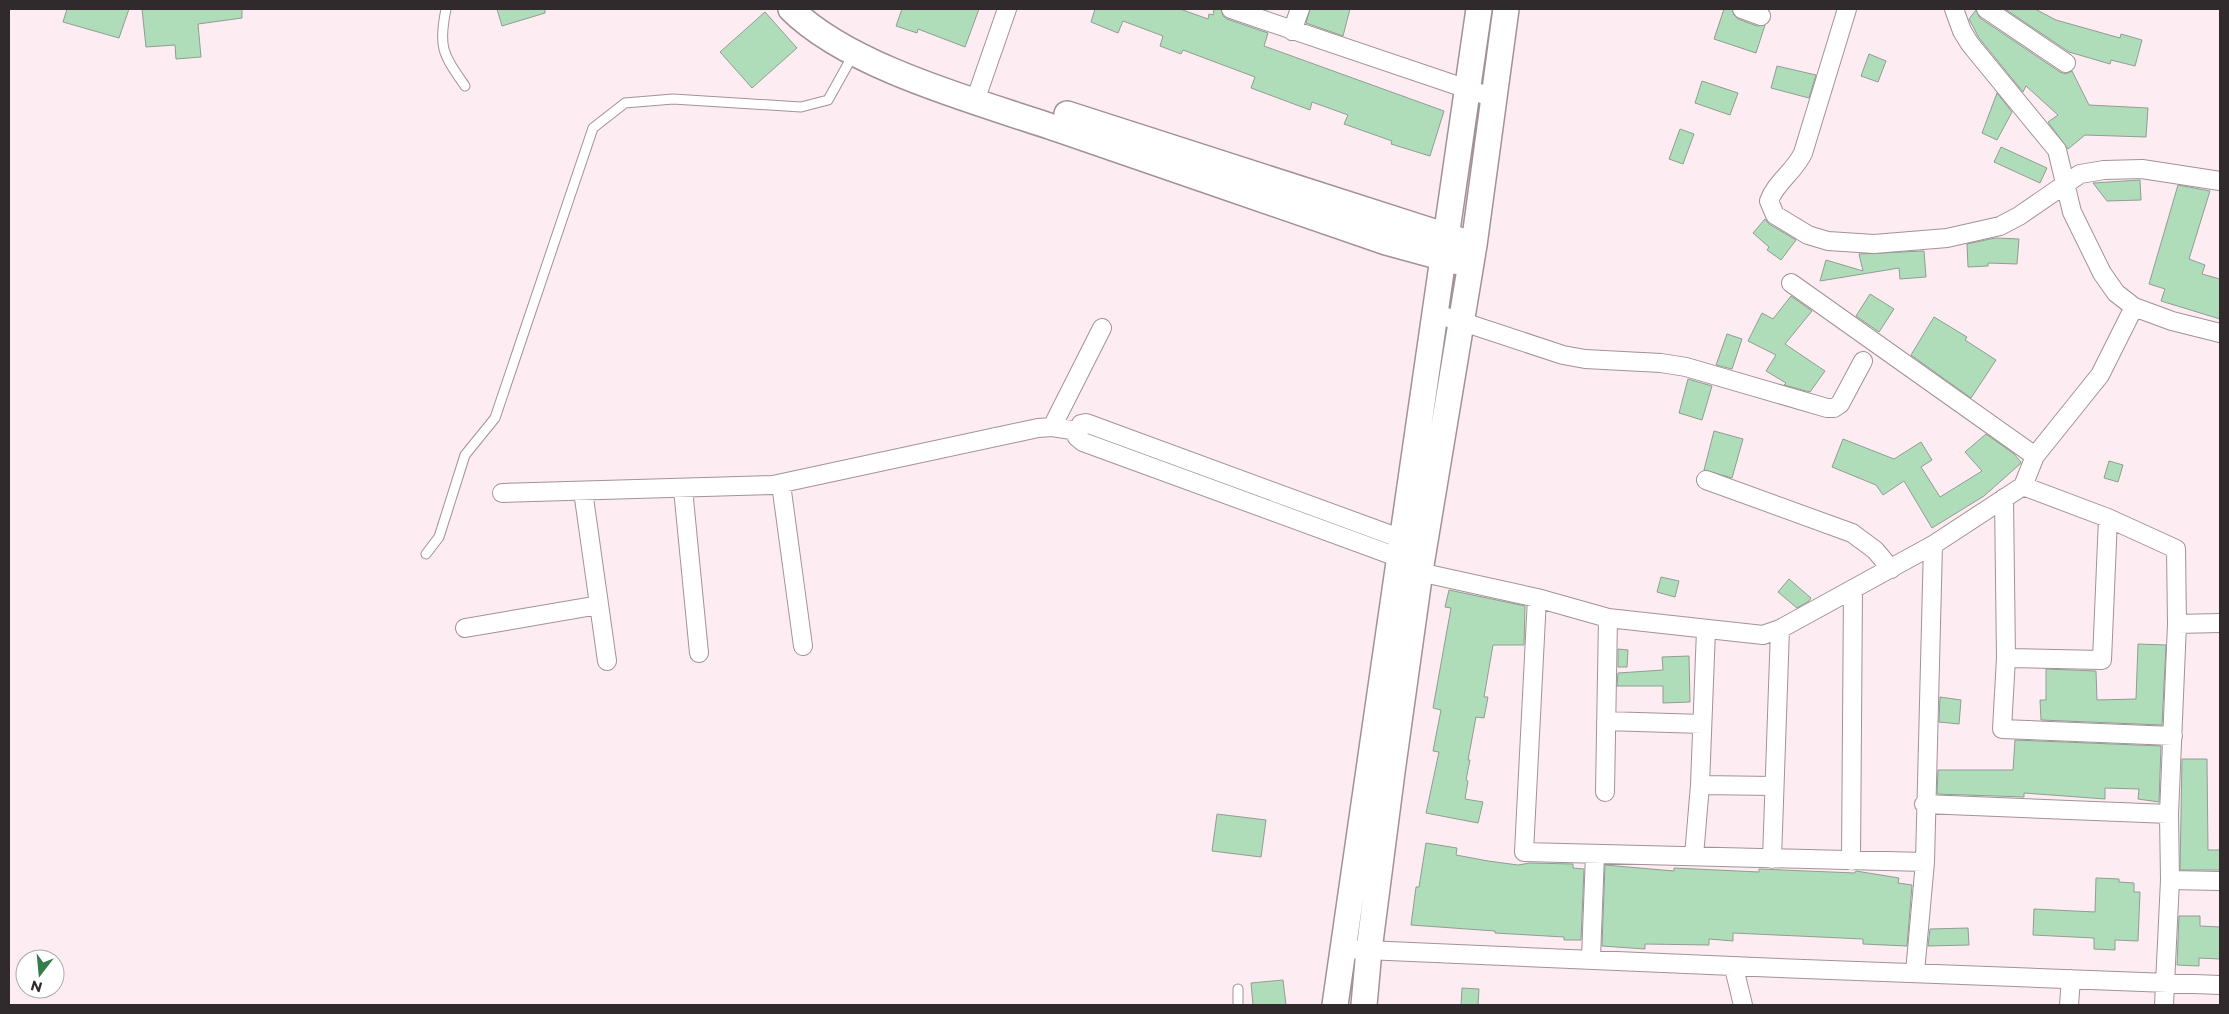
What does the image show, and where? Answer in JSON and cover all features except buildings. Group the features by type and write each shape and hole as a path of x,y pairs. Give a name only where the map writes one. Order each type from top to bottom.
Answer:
{"street":[{"path":"791,9 806,23 855,52 899,73 977,93"},
{"path":"817,9 840,27 862,40 977,93 1377,238 1446,248 1472,255"},
{"path":"977,93 1007,9"},
{"path":"1231,9 1468,91 1494,98"},
{"path":"1292,31 1300,9"},
{"path":"1364,1005 1405,559 1435,314 1479,9"},
{"path":"1335,1005 1405,559 1460,320 1472,255 1506,9"},
{"path":"1742,9 1761,16"},
{"path":"1848,9 1803,153 1793,170 1771,194 1769,201 1775,214 1808,235 1828,241 1874,244 1947,238 2000,226 2019,216 2080,174 2132,170 2220,181"},
{"path":"1986,9 2066,63"},
{"path":"1958,12 1962,31 1970,44 2057,150 2072,212 2102,273 2116,293 2134,307 2172,321 2220,333"},
{"path":"1792,283 2036,456"},
{"path":"502,493 683,489 782,484 1038,428 1052,427 1078,431 1077,438 1083,442 1405,559 1537,598 1608,618 1764,635 1780,629 1933,545 2023,486 2036,456 2100,375 2134,307"},
{"path":"1435,314 1460,320 1563,355 1585,359 1686,366 1827,408 1834,408 1840,404 1863,362"},
{"path":"1052,427 1102,328"},
{"path":"1706,480 1852,533 1875,550 1891,569"},
{"path":"782,484 803,646"},
{"path":"2023,486 2108,518 2176,548 2177,624 2169,814 2170,880 2164,1005"},
{"path":"683,489 699,653"},
{"path":"583,491 607,661"},
{"path":"2004,498 2006,658 2002,730 2173,736"},
{"path":"2006,658 2102,660 2108,518"},
{"path":"1915,972 1924,862 1924,804 1933,545"},
{"path":"1851,861 1853,589"},
{"path":"1537,598 1524,852 1924,862"},
{"path":"466,628 599,605"},
{"path":"1605,792 1608,618"},
{"path":"2177,624 2220,623"},
{"path":"1772,859 1780,629"},
{"path":"1694,856 1700,785 1706,630"},
{"path":"1606,721 1702,724"},
{"path":"1700,785 1774,786"},
{"path":"1924,804 2169,814"},
{"path":"1591,958 1595,854"},
{"path":"2170,880 2220,881"},
{"path":"1343,949 1591,958 1734,968 1915,972 2220,985"},
{"path":"1734,968 1743,1005"},
{"path":"2069,1005 2071,979"}],"lane":[{"path":"446,9 441,32 442,47 446,60 465,86"},
{"path":"426,554 438,537 465,456 495,418 593,128 625,103 673,98 801,107 828,100 855,52"},
{"path":"1238,989 1238,1005"}]}
